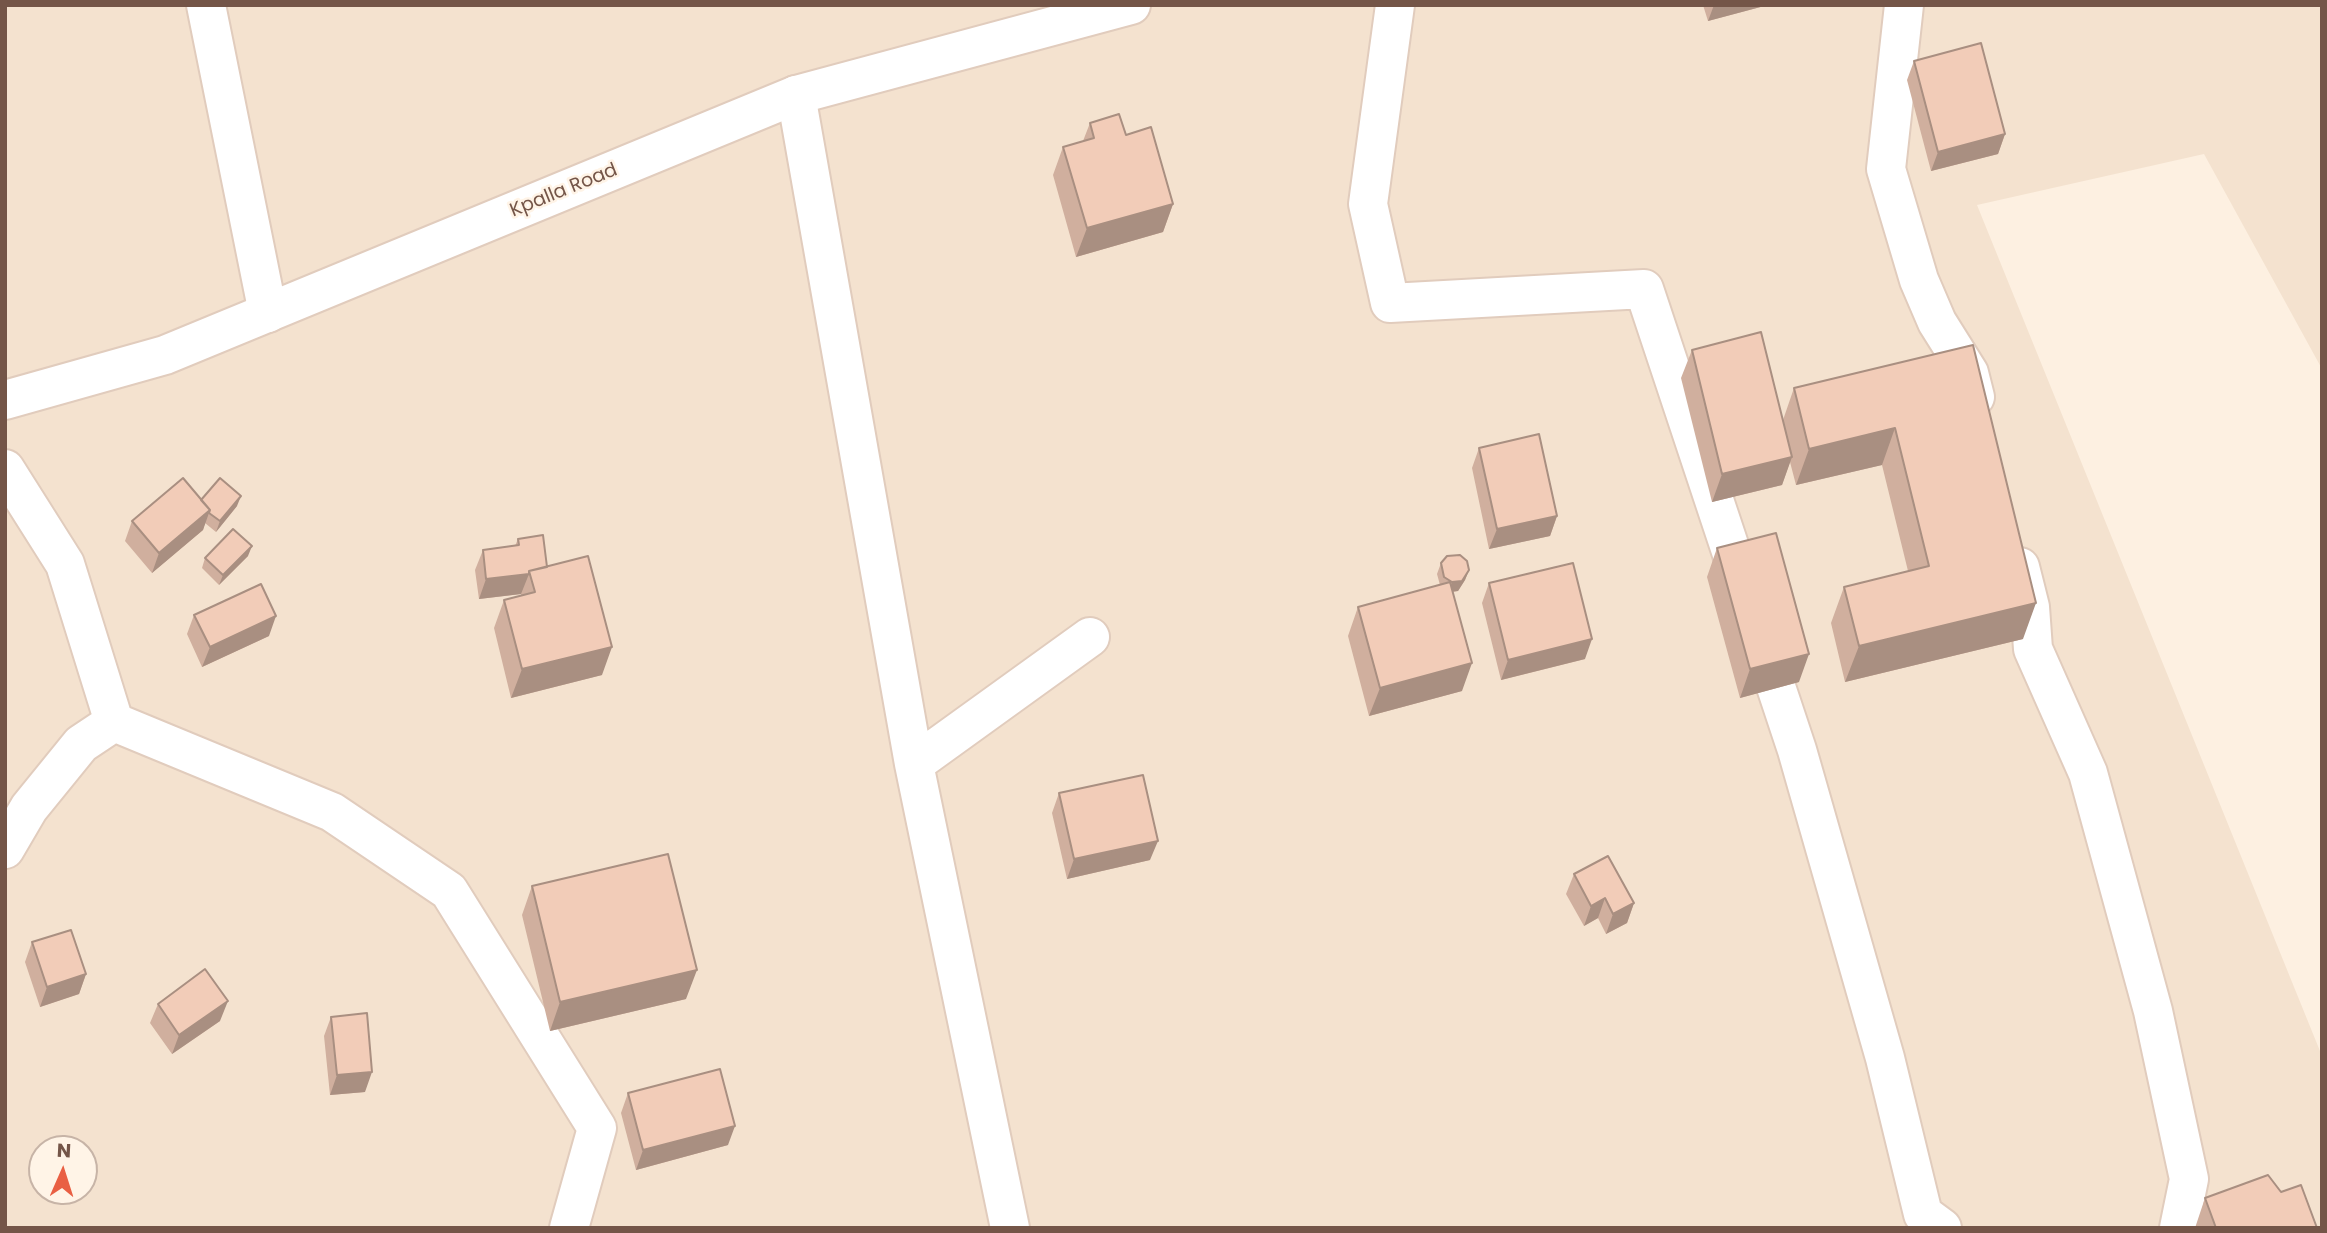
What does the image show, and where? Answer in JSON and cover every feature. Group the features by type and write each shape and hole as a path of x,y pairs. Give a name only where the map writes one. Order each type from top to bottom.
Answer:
{"street":[{"path":"206,5 268,313"},
{"name":"Kpalla Road","path":"5,400 166,355 796,95 1131,5"},
{"path":"1395,5 1368,204 1391,303 1644,289 1797,750 1885,1058 1923,1214 1942,1228"},
{"path":"1904,5 1886,169 1919,280 1937,322 1969,373 1982,425"},
{"path":"796,95 914,764 1010,1228"},
{"path":"5,469 65,564 114,722"},
{"path":"2010,529 2030,607 2033,649 2088,773 2153,1011 2189,1179 2179,1228"},
{"path":"914,764 1090,637"},
{"path":"5,849 29,808 81,744 114,722"},
{"path":"114,722 332,811 449,891 597,1128 569,1228"}],"shaded area":[{"path":"5,5 2322,5 2322,369 2204,154 1977,205 2322,1056 2322,1228 5,1228"}],"building":[{"path":"1981,43 2005,134 1938,152 1914,61"},
{"path":"1119,114 1126,135 1151,127 1173,204 1087,228 1063,147 1094,138 1090,123"},
{"path":"1761,332 1792,457 1722,474 1692,350"},
{"path":"1973,345 2036,603 1859,646 1844,587 1929,566 1895,428 1809,449 1794,388"},
{"path":"1539,434 1557,516 1497,529 1479,448"},
{"path":"183,478 210,510 159,553 132,521"},
{"path":"220,478 241,496 220,521 209,513 210,510 201,500"},
{"path":"233,529 252,546 223,575 205,558"},
{"path":"1776,533 1809,654 1750,669 1717,548"},
{"path":"543,535 547,567 529,571 529,574 486,579 483,550 519,545 518,539"},
{"path":"1460,555 1467,561 1469,570 1462,581 1452,582 1444,577 1441,563 1447,556"},
{"path":"588,556 612,647 522,669 504,600 535,592 529,571"},
{"path":"1573,563 1592,639 1508,660 1489,583"},
{"path":"1450,582 1472,663 1380,688 1358,607"},
{"path":"261,584 276,616 210,647 194,615"},
{"path":"1143,775 1158,841 1074,859 1059,793"},
{"path":"668,854 697,970 560,1002 532,886"},
{"path":"1608,856 1634,903 1613,914 1605,898 1591,906 1574,874"},
{"path":"71,930 86,974 47,987 32,942"},
{"path":"205,969 228,1001 179,1035 158,1004"},
{"path":"367,1013 372,1072 337,1075 331,1017"},
{"path":"720,1069 735,1126 643,1150 628,1093"},
{"path":"2268,1175 2281,1192 2301,1185 2317,1228 2216,1228 2205,1198"}]}
